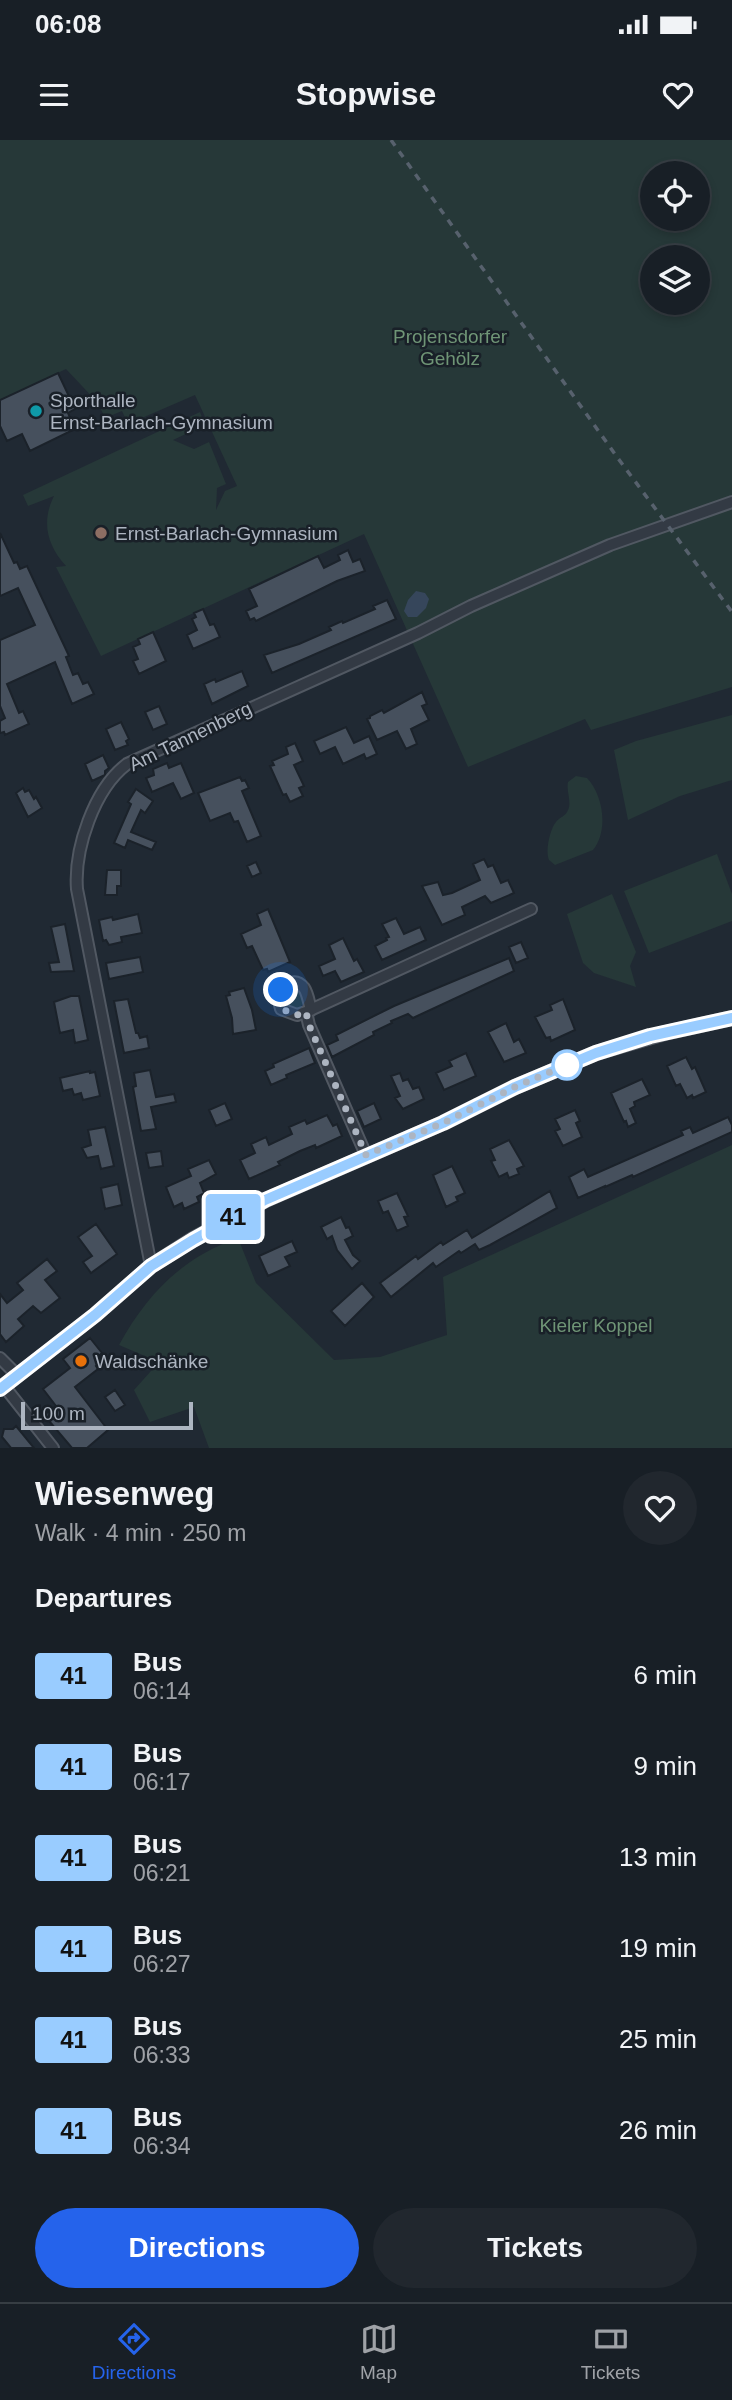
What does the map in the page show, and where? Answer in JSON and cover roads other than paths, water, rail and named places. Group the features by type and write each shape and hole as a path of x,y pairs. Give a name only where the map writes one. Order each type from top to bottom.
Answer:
{"street":[{"name":"Am Tannenberg","path":"151,1266 77,889 76,867 89,822 102,794 114,777 127,764 418,633 471,606 610,545 732,502"},
{"path":"366,1155 309,1025 308,1011 531,909"},
{"path":"52,1448 2,1387 95,1315 151,1266 265,1200 443,1123 515,1087 596,1053 655,1035 732,1018"},
{"path":"0,1358 18,1375"}],"water":[{"path":"416,591 425,593 429,599 426,608 417,617 408,617 404,611 408,600"}],"railway":[{"path":"391,140 617,457 732,612"}],"place":[{"name":"Sporthalle Ernst-Barlach-Gymnasium","path":"36,411"},
{"name":"Ernst-Barlach-Gymnasium","path":"101,533"},
{"name":"Waldschänke","path":"81,1361"}],"park label":[{"name":"Projensdorfer Gehölz","path":"450,347"},
{"name":"Kieler Koppel","path":"596,1325"}]}
